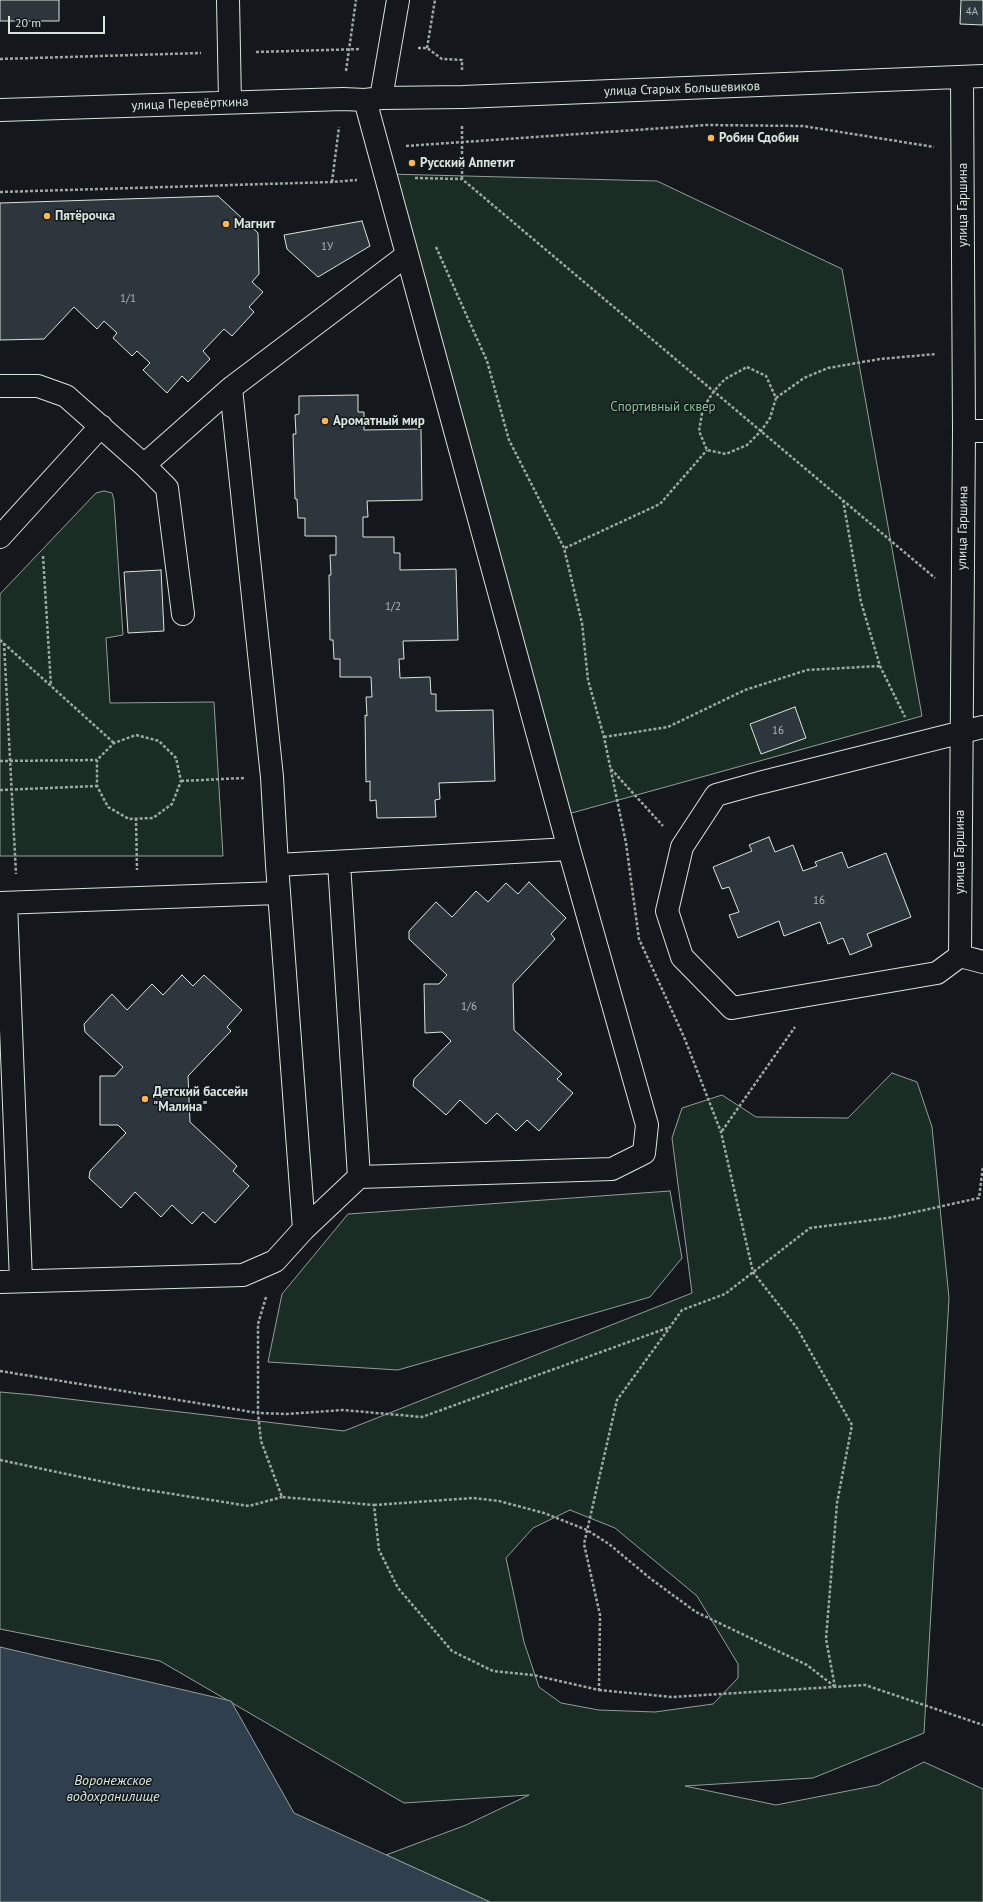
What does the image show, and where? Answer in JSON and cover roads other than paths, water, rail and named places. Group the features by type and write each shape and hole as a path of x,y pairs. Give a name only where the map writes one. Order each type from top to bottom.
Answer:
{"street":[{"path":"228,0 230,102"},
{"path":"278,893 8,903 11,1282 243,1276 275,1261 304,1230 359,1177 612,1169 644,1153 647,1125 569,849 387,178 373,99 389,49 398,0"},
{"name":"улица Старых Большевиков","path":"373,99 463,97 983,76"},
{"name":"улица Гаршина","path":"960,956 960,733 962,600 974,431 964,351 962,77"},
{"name":"улица Перевёрткина","path":"0,110 230,102 373,99"},
{"path":"144,465 231,388 407,255"},
{"path":"0,386 38,386 66,396 144,465 167,488 183,614"},
{"path":"231,388 272,777 278,893 304,1230"},
{"path":"0,537 101,426"},
{"path":"983,726 716,795 682,847 667,911 682,957 732,1008 937,973 960,956 983,962"},
{"path":"277,865 339,863 569,849"},
{"path":"339,863 359,1177"}],"water":[{"name":"Воронежское водохранилище","path":"0,1647 231,1701 294,1813 490,1902 0,1902"}],"place":[{"name":"Робин Сдобин","path":"711,138"},
{"name":"Русский Аппетит","path":"412,163"},
{"name":"Пятёрочка","path":"47,216"},
{"name":"Магнит","path":"226,224"},
{"name":"Ароматный мир","path":"325,421"},
{"name":"Детский бассейн \"Малина\"","path":"145,1099"}],"park label":[{"name":"Спортивный сквер","path":"663,407"}]}
